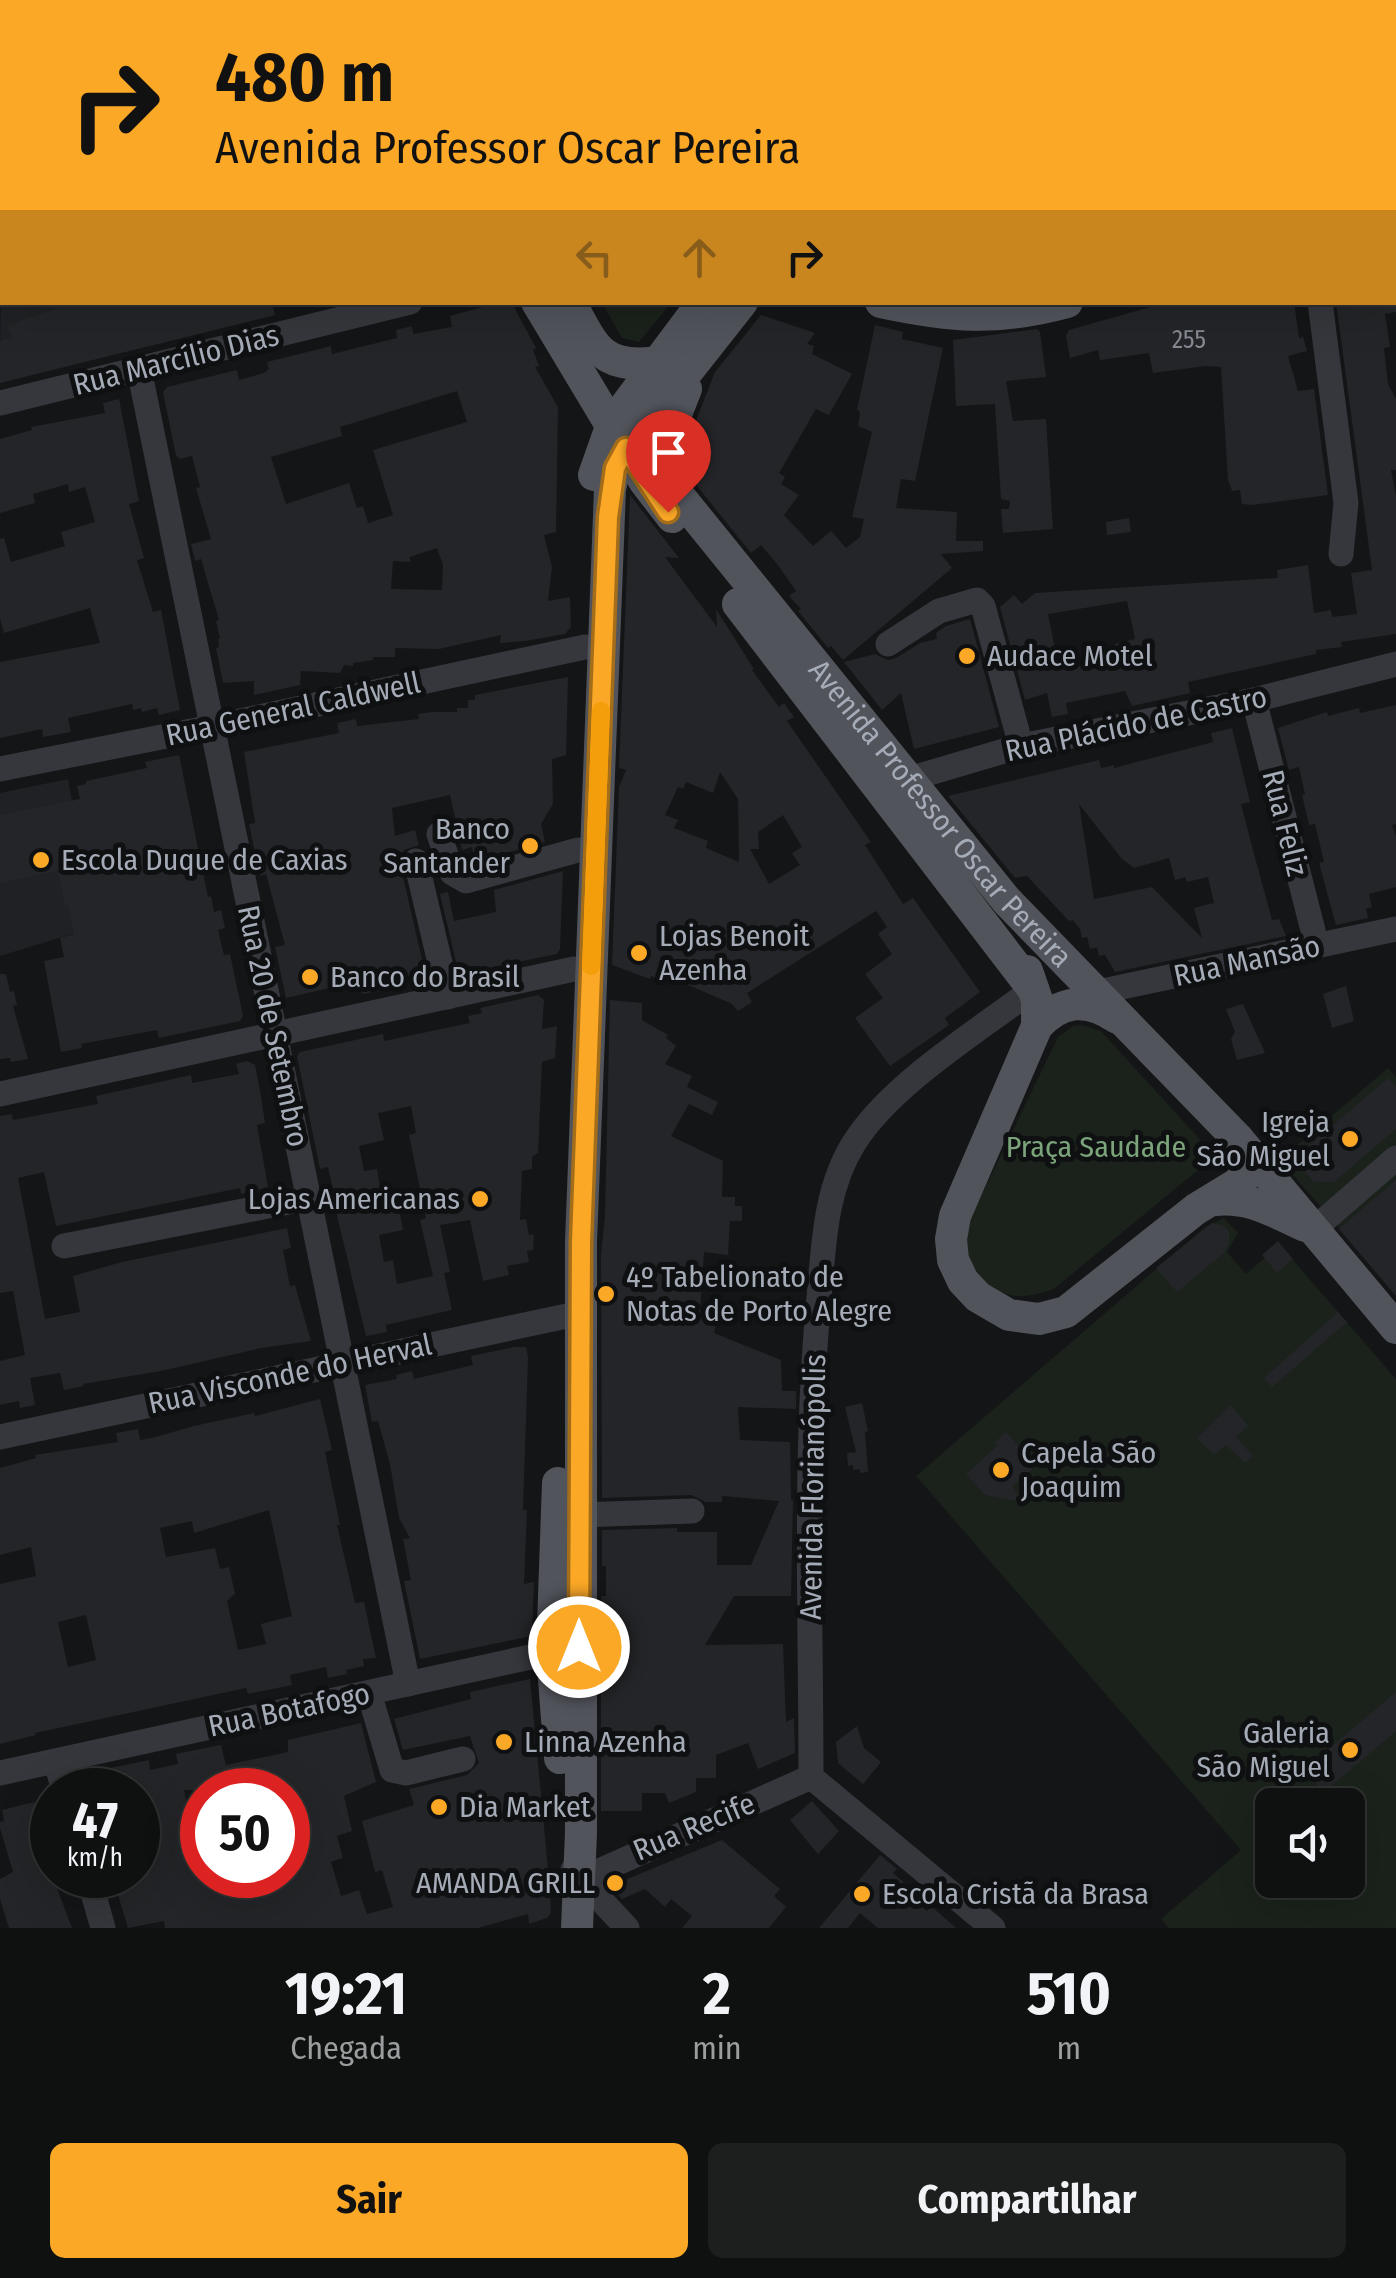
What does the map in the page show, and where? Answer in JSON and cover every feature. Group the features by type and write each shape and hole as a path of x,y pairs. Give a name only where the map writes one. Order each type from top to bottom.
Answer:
{"main road":[{"name":"Avenida Professor Oscar Pereira","path":"539,305 645,482 892,784 1238,1139 1396,1328"},
{"path":"572,305 604,356 618,364 656,362"},
{"path":"577,1928 566,1650 574,969 591,488 656,362 701,305"},
{"path":"566,1650 580,1515 572,1315 610,489 619,436 698,357 740,305"},
{"path":"899,305 978,318 1056,305"},
{"name":"Avenida Professor Oscar Pereira","path":"698,357 666,442 666,471 671,486 892,784 1032,989"},
{"path":"1006,901 1038,1000 1037,1026 955,1216 951,1239 954,1260 963,1280 978,1297 1009,1316 1039,1319 1066,1312 1196,1209 1242,1181 1245,1165 1238,1139"},
{"path":"1037,1026 1060,1007 1076,1002 1105,1010 1132,1029"},
{"name":"Avenida Professor Oscar Pereira","path":"1214,1200 1239,1198 1255,1202 1314,1229"},
{"path":"564,1928 573,1869"}],"street":[{"name":"Rua Marcílio Dias","path":"0,403 398,305"},
{"path":"1320,305 1346,503 1341,554"},
{"name":"Rua 20 de Setembro","path":"138,369 408,1684"},
{"path":"888,644 939,611 977,600 983,606 1021,746"},
{"name":"Rua General Caldwell","path":"0,769 212,728 585,647"},
{"name":"Rua Plácido de Castro","path":"892,784 1021,746 1254,700 1396,664"},
{"name":"Rua Feliz","path":"1254,700 1316,946"},
{"path":"439,834 452,873 466,881 578,850"},
{"path":"416,861 448,997"},
{"name":"Rua Mansão","path":"1098,992 1396,930"},
{"path":"0,1094 574,969"},
{"name":"Avenida Florianópolis","path":"811,1777 812,1375 830,1198 839,1168 857,1138 900,1090 1032,989"},
{"path":"1314,1229 1396,1158"},
{"path":"64,1246 308,1198"},
{"name":"Rua Visconde do Herval","path":"0,1437 572,1315"},
{"path":"580,1515 692,1511"},
{"name":"Rua Botafogo","path":"0,1773 566,1650"},
{"path":"369,1692 392,1770 406,1773 463,1759"},
{"path":"56,1762 58,1768"},
{"path":"811,1777 994,1928"},
{"name":"Rua Recife","path":"573,1869 811,1777"},
{"path":"573,1869 627,1928"},
{"path":"95,1898 103,1928"}],"shaded area":[{"path":"1,305 125,305 13,341 24,377 0,383"},
{"name":"Escola Duque de Caxias","path":"68,779 95,927 0,956 0,793"}],"green space":[{"path":"603,305 669,305 639,342 622,338"},
{"name":"Praça Saudade","path":"1073,1026 1101,1031 1215,1156 1055,1288 1018,1296 1002,1293 977,1275 970,1261 966,1243 968,1223 1058,1037"},
{"path":"1388,1068 1396,1077 1396,1293 1280,1160"},
{"path":"1224,1218 1238,1233 1227,1252 1246,1274 1280,1245 1396,1379 1396,1928 1169,1928 1161,1919 1241,1850 916,1476 1205,1227"}],"building":[{"path":"66,305 273,305 275,315 0,383 0,341 12,338 7,325"},
{"path":"490,305 509,305 514,307 536,348 533,350 539,366 535,367 558,407 556,532 544,535 552,567 548,601 570,597 571,627 565,634 525,641 500,643 501,635 439,649 395,648 395,657 373,657 353,666 344,665 340,673 301,671 300,685 254,695 254,681 223,683 216,648 220,639 216,621 219,620 201,559 195,561 191,544 211,539 196,488 200,487 192,456 176,456 163,392 167,387 237,370 239,380 264,373 269,369 267,362 331,346 332,354 397,338 396,330 412,326 413,334 452,327 450,316","holes":["457,391 467,422 373,450 393,515 368,523 363,506 357,508 349,483 286,504 271,457 342,436 340,427","437,548 443,565 442,590 391,589 393,561 410,562 410,557"]},
{"path":"1157,305 1294,305 1299,338 1303,337 1307,351 1288,356 1298,391 1314,389 1328,495 1242,504 1240,490 1232,491 1228,480 1221,367 1153,373 1149,353 1100,360 1098,350 1070,358 1066,336 1069,330"},
{"path":"1336,305 1396,305 1396,312 1385,314 1390,347 1384,348 1388,384 1396,399 1396,470 1391,470 1396,496 1396,634 1341,642 1342,647 1316,650 1316,654 1188,682 1190,693 1132,706 1125,691 1066,703 1068,714 1052,717 1047,693 1025,700 1000,607 1014,595 1022,604 1035,593 1278,578 1277,570 1308,565 1314,613 1331,610 1332,617 1357,614 1351,573 1372,570","holes":["1127,601 1135,639 1115,644 1118,658 1059,669 1048,614"]},
{"path":"761,315 815,333 807,344 814,346 812,354 852,374 829,415 816,409 779,473 785,477 781,484 799,495 784,515 813,546 831,531 846,548 860,537 864,519 852,517 872,432 858,426 857,410 875,325 903,332 902,339 943,348 915,481 901,479 896,508 957,512 956,541 983,541 983,551 941,554 952,568 843,660 798,611 801,609 789,596 796,591 777,564 761,545 751,553 687,469 688,441 715,372"},
{"path":"1037,329 1046,377 1006,381 1013,421 1046,419 1053,529 1003,533 1001,509 1009,509 1010,501 1001,499 995,404 956,406 953,340"},
{"path":"119,399 139,501 129,504 144,558 137,560 153,612 161,610 180,710 159,715 157,708 142,712 141,708 133,710 132,704 68,718 71,732 43,737 42,729 0,738 0,662 100,643 90,608 4,633 0,619 0,539 4,538 11,562 65,546 61,532 95,522 85,487 69,492 68,484 33,494 35,503 0,513 0,439 32,430 31,427 105,413 103,403"},
{"path":"630,495 679,558 665,557 717,627 716,609 752,670 779,707 784,703 794,717 787,721 871,842 865,845 903,904 913,898 980,992 945,1018 949,1025 890,1066 855,1018 883,998 865,974 892,954 878,934 887,927 876,911 747,993 752,1002 738,1011 732,1004 663,974 661,980 651,976 650,979 612,965 619,787 626,770 619,768","holes":["720,772 738,799 739,862 706,848 708,841 674,828 678,820 665,815 678,787 683,789 686,782 713,793","783,815 802,847 792,853 800,865 769,884 750,849 759,849 758,832"]},
{"path":"1129,518 1131,532 1107,535 1106,522"},
{"path":"970,619 999,727 914,749 901,693 882,710 844,662 875,654 888,660 896,658 920,643 937,639 936,633 946,626"},
{"path":"568,677 566,755 552,759 553,804 541,824 545,842 475,862 472,847 462,850 450,795 392,808 395,836 415,830 419,845 404,850 400,864 425,972 389,980 391,989 362,994 360,987 344,990 343,985 286,998 275,947 285,945 266,874 260,876 249,824 255,823 244,752 339,733 337,723 356,719 357,726 419,719 418,714 432,712 457,712 457,708 468,708 468,700 475,700 475,695"},
{"path":"1396,705 1396,824 1392,825 1396,836 1396,887 1369,894 1372,907 1366,909 1368,918 1336,925 1319,863 1324,862 1315,824 1309,825 1299,767 1289,770 1278,728 1327,712 1328,716 1359,708 1360,713"},
{"path":"1232,728 1250,802 1241,804 1272,920 1279,919 1286,936 1115,972 1105,955 1099,956 1097,947 1090,949 1087,937 1082,938 1073,920 1069,921 1027,876 1015,878 948,796 1099,760 1101,768 1114,768 1213,742 1211,733","holes":["1079,804 1122,859 1134,868 1169,858 1175,880 1185,877 1187,882 1208,877 1214,903 1194,908 1202,938 1152,887 1094,899"]},
{"path":"179,755 208,897 211,896 214,912 221,910 225,928 218,930 224,955 230,954 243,1016 240,1021 159,1038 157,1030 81,1044 82,1048 61,1052 44,961 64,957 60,938 74,934 68,905 65,906 58,871 0,883 0,815 80,799 77,786 86,781 147,768 145,762"},
{"path":"563,871 557,954 459,974 440,894 448,892 454,921 496,912 494,890"},
{"path":"0,974 6,974 10,992 14,991 17,1005 13,1006 28,1059 0,1059"},
{"path":"1346,986 1354,1021 1332,1028 1323,994"},
{"path":"538,995 544,1000 542,1029 557,1026 555,1058 542,1062 538,1153 532,1157 532,1169 522,1171 520,1220 526,1219 529,1235 534,1234 533,1250 527,1251 529,1262 507,1266 509,1275 483,1281 470,1220 440,1225 450,1272 444,1273 452,1310 386,1325 387,1332 366,1336 335,1207 329,1209 326,1195 334,1194 328,1167 320,1169 297,1056 300,1052 383,1034 384,1041 470,1023 468,1016 482,1013 480,1008","holes":["411,1106 416,1133 409,1135 426,1218 420,1220 433,1276 397,1284 393,1260 384,1262 379,1235 403,1230 399,1209 384,1212 377,1169 364,1171 359,1146 384,1140 378,1113"]},
{"path":"610,1000 642,1003 642,1020 668,1035 666,1038 676,1046 665,1064 692,1076 687,1087 718,1102 712,1115 689,1104 671,1136 723,1161 722,1197 735,1197 735,1206 742,1206 742,1221 730,1221 728,1255 704,1252 700,1311 719,1312 714,1333 781,1360 782,1391 796,1391 796,1409 738,1407 740,1440 790,1442 791,1596 734,1596 705,1645 783,1644 786,1722 794,1718 795,1753 758,1769 748,1743 716,1755 716,1778 696,1778 696,1792 669,1803 665,1793 642,1793 642,1811 601,1811 601,1596 606,1596 602,1530 677,1528 677,1532 717,1532 717,1565 751,1565 779,1501 722,1496 722,1502 706,1502 691,1495 602,1498 601,1254"},
{"path":"1243,1004 1265,1053 1237,1060 1231,1039 1235,1032 1226,1009"},
{"path":"247,1061 255,1065 261,1096 265,1123 257,1125 268,1187 241,1194 240,1188 56,1226 44,1172 18,1178 45,1319 80,1312 73,1276 287,1228 291,1248 283,1250 290,1286 295,1285 311,1341 64,1390 60,1373 30,1378 35,1405 20,1408 19,1401 0,1405 0,1361 25,1355 13,1291 0,1293 0,1116 12,1114 13,1120 98,1104 96,1096 191,1075 192,1083 239,1074 236,1064"},
{"name":"Igreja São Miguel","path":"1388,1078 1396,1087 1396,1129 1334,1182 1314,1182 1302,1168 1305,1149"},
{"path":"1396,1180 1396,1296 1339,1229"},
{"path":"1212,1223 1229,1232 1229,1244 1224,1253 1177,1292 1156,1268"},
{"path":"1278,1241 1293,1259 1277,1273 1262,1255"},
{"path":"1338,1312 1347,1322 1272,1387 1264,1378"},
{"path":"526,1347 528,1357 524,1584 534,1582 532,1636 420,1659 404,1581 411,1580 403,1539 410,1538 399,1518 390,1464 378,1421 372,1422 365,1385 397,1379 396,1375 412,1371 414,1379 473,1365 471,1356"},
{"path":"320,1399 332,1450 325,1452 337,1525 355,1603 364,1602 376,1658 363,1659 364,1666 346,1670 347,1674 328,1678 326,1667 290,1675 292,1685 248,1694 246,1688 0,1744 0,1584 36,1576 31,1547 0,1555 0,1468 36,1458 35,1455 118,1442 116,1433 138,1429 140,1440 254,1413 255,1416","holes":["269,1510 292,1616 261,1624 266,1644 238,1650 227,1601 235,1594 229,1567 220,1569 215,1548 166,1557 160,1528 192,1521 194,1533","86,1615 96,1660 68,1667 58,1622"]},
{"path":"862,1403 868,1431 868,1472 860,1473 860,1469 848,1466 847,1453 856,1452 845,1407"},
{"path":"1231,1405 1248,1426 1236,1437 1253,1456 1245,1463 1226,1445 1214,1455 1197,1438"},
{"name":"Capela São Joaquim","path":"1006,1432 1036,1466 1012,1487 1026,1503 985,1495 966,1474 997,1446 994,1443"},
{"path":"530,1679 550,1890 551,1913 547,1918 529,1924 528,1914 478,1928 165,1928 164,1921 128,1928 119,1898 160,1898 159,1768 178,1764 176,1754 221,1745 226,1765 288,1752 288,1740 361,1723 376,1782 344,1796 352,1831 337,1836 343,1858 331,1862 341,1896 359,1890 367,1914 393,1907 382,1870 375,1872 362,1821 414,1805 409,1789 467,1775 479,1763 470,1736 403,1750 394,1719 471,1699 470,1692"},
{"name":"Galeria São Miguel","path":"1396,1692 1396,1731 1329,1788 1320,1788 1304,1770"},
{"path":"857,1726 864,1748 881,1762 863,1784 838,1763 836,1742"},
{"path":"149,1760 150,1768 111,1768"},
{"path":"812,1801 839,1831 818,1854 790,1820"},
{"path":"30,1803 30,1898 61,1898 72,1928 9,1928 0,1899 0,1879 13,1872 0,1828 4,1821 2,1810"},
{"path":"722,1840 780,1889 774,1896 786,1907 769,1928 682,1928 692,1916 671,1899 665,1907 645,1889 622,1899 614,1890 615,1884"},
{"path":"880,1855 897,1869 893,1873 910,1888 906,1893 927,1911 931,1906 956,1928 878,1928 860,1913 848,1928 819,1928"}],"slow traffic":[{"path":"591,966 601,711"}],"place":[{"name":"Audace Motel","path":"967,656"},
{"name":"Banco Santander","path":"530,846"},
{"name":"Escola Duque de Caxias","path":"41,860"},
{"name":"Lojas Benoit Azenha","path":"639,953"},
{"name":"Banco do Brasil","path":"310,977"},
{"name":"Igreja São Miguel","path":"1350,1139"},
{"name":"Lojas Americanas","path":"480,1199"},
{"name":"4º Tabelionato de Notas de Porto Alegre","path":"606,1294"},
{"name":"Capela São Joaquim","path":"1001,1470"},
{"name":"Linna Azenha","path":"504,1742"},
{"name":"Galeria São Miguel","path":"1350,1750"},
{"name":"Dia Market","path":"439,1807"},
{"name":"AMANDA GRILL","path":"615,1883"},
{"name":"Escola Cristã da Brasa","path":"862,1894"}],"route":[{"path":"579,1647 581,1242 608,517 615,468 626,448 668,512"}]}
